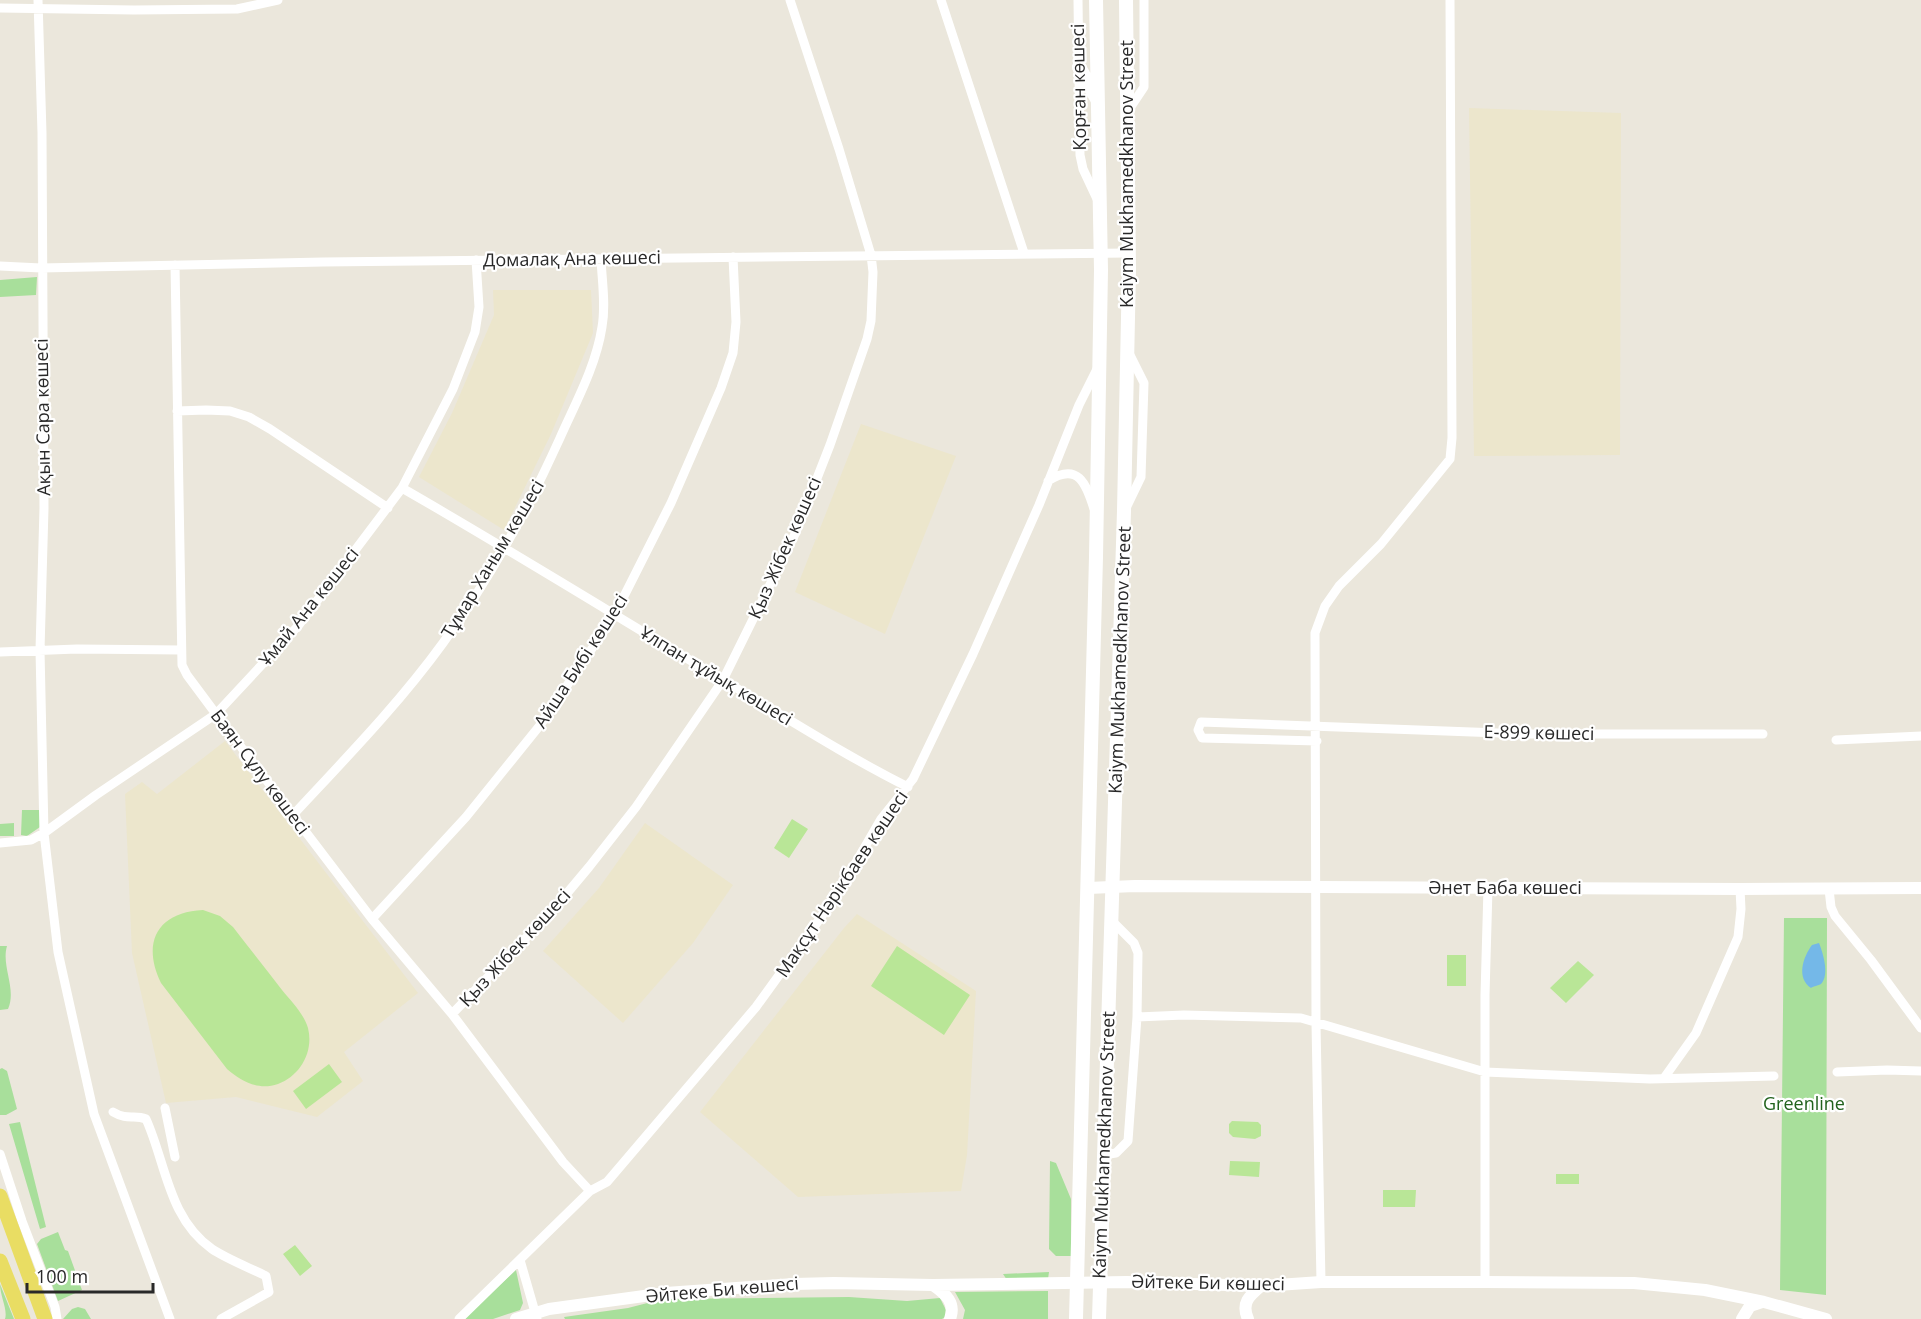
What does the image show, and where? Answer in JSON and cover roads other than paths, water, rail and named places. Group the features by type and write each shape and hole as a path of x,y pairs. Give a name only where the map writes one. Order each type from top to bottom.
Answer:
{"main road":[{"name":"Kaiym Mukhamedkhanov Street","path":"1076,1319 1102,253 1096,0"},
{"name":"Kaiym Mukhamedkhanov Street","path":"1099,1319 1124,511 1128,253 1126,0"},
{"path":"1078,67 1098,100"},
{"path":"0,1196 45,1319"},
{"path":"0,1261 23,1319"}],"street":[{"path":"0,8 38,5 237,9 278,0"},
{"name":"Қыз Жібек көшесі","path":"452,1014 553,910 589,867 636,807 723,680 796,532 830,445 867,339 871,321 873,272 871,255 790,0"},
{"path":"941,0 1024,253"},
{"name":"Қорған көшесі","path":"1078,0 1080,155 1083,169 1101,205"},
{"path":"1127,112 1144,87 1144,0"},
{"path":"1320,1282 1316,1024 1315,633 1325,606 1339,586 1381,544 1450,459 1452,438 1450,0"},
{"name":"Ақын Сара көшесі","path":"38,5 42,133 44,508 40,650 44,833 58,952 94,1113 170,1319"},
{"name":"Домалақ Ана көшесі","path":"0,266 41,268 476,260 1128,253"},
{"name":"Айша Бибі көшесі","path":"372,919 466,817 541,724 614,616 671,503 722,388 734,353 736,322 733,257"},
{"name":"Тұмар Ханым көшесі","path":"293,815 398,700 442,644 504,547 546,468 583,387 596,352 602,327 604,303 601,259"},
{"name":"Ұмай Ана көшесі","path":"0,843 31,840 44,833 216,714 298,626 402,488 453,389 475,332 479,307 476,260"},
{"name":"Баян Сұлу көшесі","path":"175,265 182,665 216,714 372,919 452,1014 563,1162 590,1191"},
{"name":"Домалақ Ана көшесі","path":"0,271 16,268"},
{"name":"Мақсұт Нәрікбаев көшесі","path":"459,1319 590,1191 607,1182 756,1007 837,895 881,819 908,787 969,663 1079,405 1100,364"},
{"path":"177,411 230,411 249,417 388,508"},
{"path":"1048,481 1063,474 1074,475 1086,483 1097,519"},
{"name":"Ұлпан тұйық көшесі","path":"402,488 504,547 614,616 824,741 908,787"},
{"path":"0,652 181,650"},
{"name":"Е-899 көшесі","path":"1317,741 1202,738 1198,730 1201,722 1527,734 1763,734"},
{"path":"1836,740 1921,736"},
{"name":"Әнет Баба көшесі","path":"1088,888 1135,886 1921,888"},
{"path":"1485,1282 1485,995 1488,888"},
{"path":"1664,1078 1695,1033 1738,937 1741,909 1740,889"},
{"path":"1829,889 1831,907 1835,916 1921,1028"},
{"path":"1103,1155 1116,1153 1128,1141 1137,1017 1138,953 1134,943 1111,920"},
{"path":"1137,1017 1184,1015 1301,1018 1485,1072 1664,1078 1774,1076"},
{"path":"1836,1072 1921,1071"},
{"path":"165,1108 175,1157"},
{"path":"113,1112 129,1119 142,1117 146,1119 154,1135 170,1193 188,1225 212,1249 266,1276 269,1292 221,1319"},
{"path":"0,1154 22,1221 55,1306 57,1319"},
{"path":"520,1260 536,1316"},
{"name":"Әйтеке Би көшесі","path":"516,1319 536,1316 549,1309 666,1293 834,1282 933,1285 1100,1282 1261,1286 1320,1282 1634,1283 1705,1290 1764,1302 1826,1319"},
{"path":"933,1285 949,1299 952,1310 950,1319"},
{"path":"1248,1319 1244,1308 1245,1302 1261,1286"},
{"path":"1742,1319 1750,1306 1764,1302"}],"water":[{"path":"1819,943 1825,964 1825,975 1821,984 1811,988 1806,984 1802,967 1812,945"}],"park label":[{"name":"Greenline","path":"1804,1104"}]}
